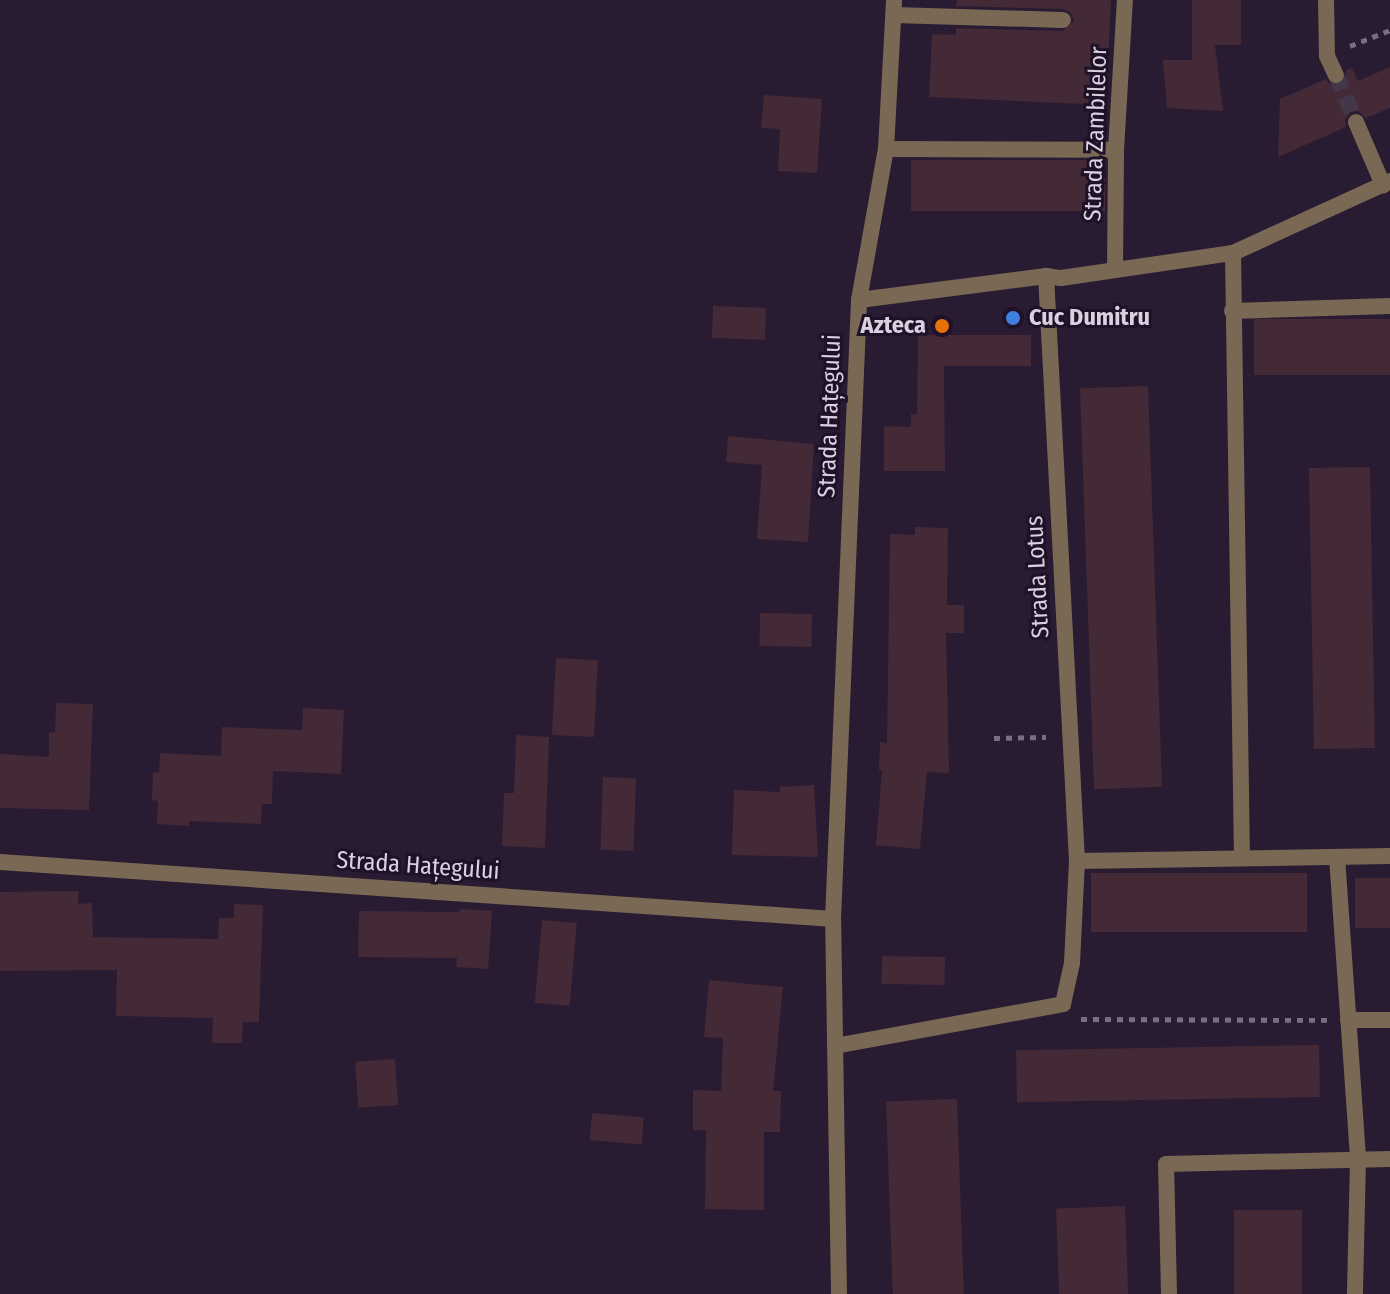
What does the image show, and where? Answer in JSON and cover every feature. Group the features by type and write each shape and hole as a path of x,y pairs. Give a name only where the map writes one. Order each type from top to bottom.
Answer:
{"street":[{"name":"Strada Zambilelor","path":"1115,270 1116,150 1125,0"},
{"path":"1326,0 1327,56 1336,75"},
{"path":"894,7 1063,20"},
{"name":"Strada Hațegului","path":"839,1294 833,919 859,300 886,149 894,7"},
{"path":"859,300 1046,276 1061,278 1233,253 1386,183 1356,122"},
{"path":"886,149 1116,150"},
{"path":"1233,253 1242,858"},
{"name":"Strada Lotus","path":"1046,276 1077,861 1072,963 1063,1004"},
{"path":"1232,311 1390,306"},
{"path":"1077,861 1390,856"},
{"path":"1337,857 1358,1159 1355,1294"},
{"name":"Strada Hațegului","path":"0,862 833,919"},
{"path":"835,1046 1063,1004"},
{"path":"1348,1020 1390,1020"},
{"path":"1169,1294 1166,1164 1390,1159"}],"path":[{"path":"1327,56 1390,30"},
{"path":"994,738 1071,737"},
{"path":"1063,1004 1082,1020 1348,1020"}],"building":[{"path":"957,0 1111,0 1106,105 929,97 932,34 956,35 956,28 1063,31 1074,21 1072,14 1064,9 956,6"},
{"path":"1192,0 1241,0 1241,45 1215,45 1223,111 1167,108 1163,60 1192,60"},
{"path":"1390,67 1390,108 1366,118 1358,111 1351,112 1345,120 1346,127 1278,157 1280,99 1326,79 1330,84 1340,85 1345,81 1346,70 1352,68 1358,81"},
{"path":"764,95 822,99 817,173 778,171 780,129 761,128"},
{"path":"911,160 1105,160 1105,211 911,211"},
{"path":"713,306 766,308 765,340 712,338"},
{"path":"1254,319 1390,319 1390,375 1254,375"},
{"path":"918,335 1031,335 1031,366 944,366 945,471 884,471 884,426 911,427 911,414 917,414"},
{"path":"1148,386 1162,787 1094,789 1080,388"},
{"path":"728,436 814,444 808,542 757,539 762,465 726,462"},
{"path":"1370,467 1375,748 1314,749 1309,468"},
{"path":"915,527 948,528 947,605 964,605 964,633 946,633 949,773 927,772 920,849 876,845 882,770 879,770 880,742 887,743 890,534 915,535"},
{"path":"760,613 812,614 811,647 759,646"},
{"path":"556,658 598,660 594,737 552,735"},
{"path":"56,703 93,704 89,810 0,808 0,754 49,757 49,732 55,733"},
{"path":"303,708 344,710 341,774 273,771 272,804 262,804 261,824 189,821 189,826 157,824 158,801 152,800 153,772 159,773 160,753 221,756 222,727 302,730"},
{"path":"516,735 549,737 545,848 502,846 504,793 514,793"},
{"path":"603,777 636,778 633,851 600,850"},
{"path":"814,785 818,857 732,855 734,790 780,792 780,787"},
{"path":"1091,873 1307,873 1307,932 1091,932"},
{"path":"1355,878 1390,878 1390,928 1355,928"},
{"path":"79,891 78,904 92,903 93,937 218,939 219,918 234,918 234,904 263,905 259,1022 243,1022 242,1043 212,1043 213,1018 116,1016 117,970 0,971 0,892"},
{"path":"460,909 492,911 488,969 456,967 457,958 358,957 359,911 459,912"},
{"path":"542,920 577,923 570,1006 535,1003"},
{"path":"882,956 945,957 945,985 882,984"},
{"path":"709,980 783,987 773,1091 781,1091 780,1132 764,1132 764,1210 705,1209 706,1130 693,1130 693,1090 721,1091 723,1038 704,1037"},
{"path":"1319,1045 1320,1097 1017,1102 1016,1050"},
{"path":"395,1059 398,1105 358,1108 355,1062"},
{"path":"957,1099 964,1294 893,1294 886,1101"},
{"path":"592,1113 644,1118 641,1144 590,1140"},
{"path":"1125,1206 1128,1294 1059,1294 1056,1208"},
{"path":"1234,1210 1302,1210 1302,1294 1234,1294"}],"tunnel":[{"path":"1336,75 1356,122"}],"place":[{"name":"Cuc Dumitru","path":"1013,318"},
{"name":"Azteca","path":"942,326"}]}
